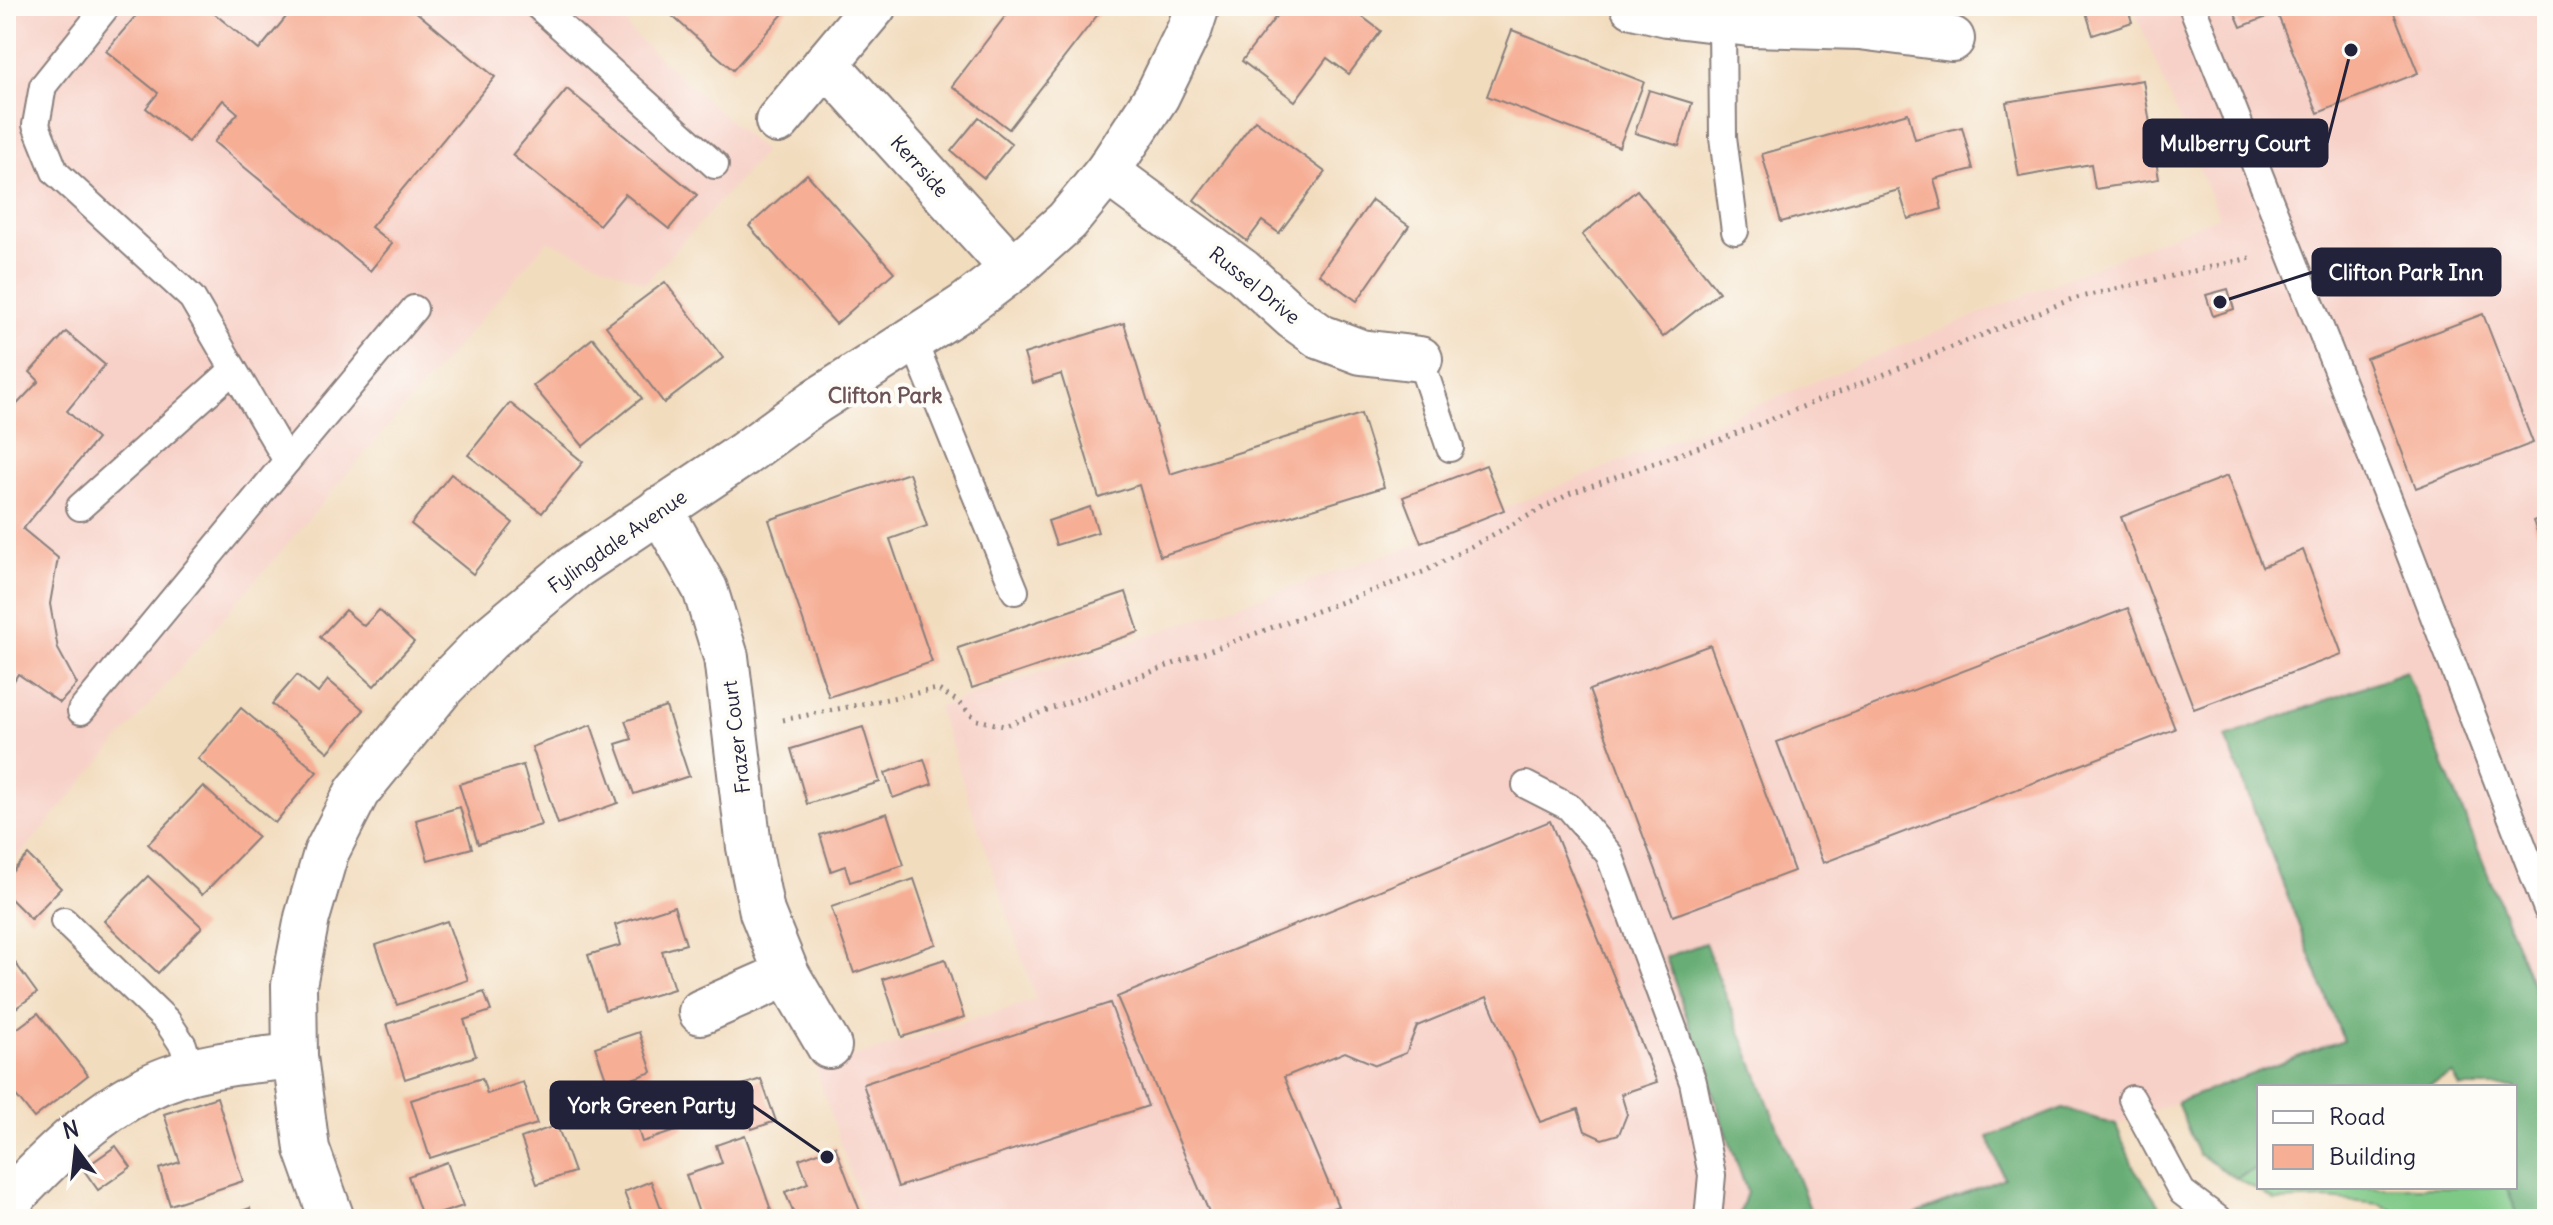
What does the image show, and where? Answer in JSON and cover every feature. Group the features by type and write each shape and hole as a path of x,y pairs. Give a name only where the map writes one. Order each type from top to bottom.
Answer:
{"street":[{"path":"778,121 874,6"},
{"name":"Fylingdale Avenue","path":"332,1219 307,1149 295,1056 294,985 307,918 326,853 357,792 443,686 490,638 575,567 912,338 963,307 1013,269 1067,221 1107,172 1157,96 1190,28 1197,6"},
{"path":"1656,9 1722,21 1861,16 1952,39"},
{"name":"Kerrside","path":"826,63 1013,269"},
{"name":"Russel Drive","path":"1107,172 1242,271 1293,317 1321,337 1361,352 1420,359"},
{"name":"Frazer Court","path":"660,509 705,589 726,657 749,847 762,912 787,974 829,1046"},
{"path":"701,1012 787,974"},
{"path":"6,1204 56,1153 105,1112 148,1087 191,1072 239,1062 295,1056"}],"lane":[{"path":"107,6 43,86 36,125 55,172 192,298 287,461"},
{"path":"538,6 715,165"},
{"path":"2192,6 2547,909"},
{"path":"1722,21 1723,137 1735,231"},
{"path":"81,711 414,309"},
{"path":"912,338 1015,591"},
{"path":"1420,359 1450,448"},
{"path":"80,507 232,371"},
{"path":"1526,785 1569,807 1609,854 1693,1082 1712,1175 1708,1219"},
{"path":"64,921 167,1021 183,1045 191,1072"},
{"path":"2132,1099 2182,1192 2218,1219"}],"path":[{"path":"735,729 937,689 957,701 977,720 1004,726 1423,572 1571,493 1727,437 2072,299 2288,249"}],"shaded area":[{"path":"6,6 621,6 630,31 764,152 645,283 548,240 6,871"},
{"path":"2133,6 2547,6 2547,1104 2517,1088 2517,1085 2453,1073 2257,1085 2177,1102 2116,1125 2005,1178 1904,1219 866,1219 816,1069 1036,1000 938,707 1421,543 2219,216"}],"green space":[{"path":"2406,671 2547,1021 2547,1219 2520,1219 2507,1189 2517,1189 2517,1085 2459,1085 2453,1074 2429,1085 2257,1085 2257,1168 2236,1178 2198,1154 2177,1102 2343,1040 2226,737"},
{"path":"1705,943 1814,1219 1738,1219 1747,1192 1666,957"},
{"path":"2063,1108 2116,1125 2134,1168 2169,1219 1904,1219 2004,1178 1988,1137"},
{"path":"2257,1168 2257,1189 2507,1189 2520,1219 2410,1219 2380,1204 2327,1199 2276,1201 2236,1178"}],"building":[{"path":"144,6 205,6 259,50 295,6 409,6 495,77 371,227 392,244 370,271 214,142 238,113 223,100 188,142 146,108 158,93 106,51"},
{"path":"661,6 790,6 733,70"},
{"path":"1013,6 1098,6 1102,9 1009,129 952,86"},
{"path":"1284,6 1348,6 1381,31 1349,74 1327,58 1295,101 1242,61"},
{"path":"2084,6 2127,6 2132,22 2093,35"},
{"path":"2232,6 2391,6 2418,73 2318,113 2277,13 2241,27"},
{"path":"1512,30 1644,82 1619,147 1487,96"},
{"path":"2143,80 2159,179 2095,189 2091,164 2019,177 2006,102"},
{"path":"567,89 697,195 669,229 625,194 599,225 512,155"},
{"path":"1649,90 1692,103 1679,146 1635,133"},
{"path":"1908,113 1915,139 1962,127 1973,169 1934,179 1942,209 1908,219 1899,190 1781,222 1762,154"},
{"path":"979,117 1012,144 984,178 951,151"},
{"path":"1255,120 1325,172 1279,233 1262,221 1247,241 1194,200"},
{"path":"807,174 894,272 836,324 749,226"},
{"path":"1637,190 1719,292 1663,337 1582,235"},
{"path":"1372,200 1409,226 1357,301 1319,274"},
{"path":"665,282 723,358 664,403 606,326"},
{"path":"2228,289 2234,309 2213,316 2206,295"},
{"path":"2483,314 2533,443 2416,488 2366,358"},
{"path":"1124,323 1170,474 1361,414 1384,487 1160,556 1139,485 1099,498 1061,374 1033,383 1024,354"},
{"path":"66,332 105,365 67,411 97,439 23,529 58,558 50,604 58,649 77,684 60,703 18,674 6,694 6,416 39,381 30,372"},
{"path":"593,338 642,398 583,446 533,386"},
{"path":"510,403 583,462 542,513 468,455"},
{"path":"1486,465 1504,510 1421,543 1403,497"},
{"path":"909,473 927,526 890,539 932,662 829,697 769,520"},
{"path":"451,474 513,523 473,574 411,524"},
{"path":"2227,476 2262,567 2303,550 2342,654 2194,709 2121,517"},
{"path":"1090,507 1098,532 1056,545 1048,521"},
{"path":"2547,515 2547,557 2533,521"},
{"path":"1126,592 1139,632 972,688 958,648"},
{"path":"2128,608 2175,729 1823,863 1777,742"},
{"path":"345,610 364,626 379,610 414,642 374,686 320,637"},
{"path":"1710,645 1794,871 1673,916 1589,690"},
{"path":"297,675 318,693 328,680 364,710 328,752 272,704"},
{"path":"666,707 689,776 634,794 616,744 632,739 625,721"},
{"path":"241,708 317,772 275,823 198,759"},
{"path":"591,725 618,803 558,824 532,747"},
{"path":"863,727 880,782 807,804 791,749"},
{"path":"924,759 932,784 893,798 885,773"},
{"path":"523,765 541,825 478,844 459,784"},
{"path":"203,786 258,837 202,895 148,844"},
{"path":"460,807 472,848 428,860 416,820"},
{"path":"887,813 904,865 850,882 845,866 831,871 820,835"},
{"path":"1550,821 1657,1082 1621,1094 1627,1114 1619,1134 1602,1139 1585,1131 1578,1109 1540,1122 1487,997 1417,1026 1406,1053 1376,1065 1345,1052 1284,1077 1338,1206 1305,1219 1212,1219 1117,997"},
{"path":"28,855 61,888 31,919 6,894 6,878"},
{"path":"148,876 202,927 158,973 104,921"},
{"path":"914,879 936,944 854,973 831,907"},
{"path":"674,906 686,944 662,951 674,989 605,1010 588,955 621,945 615,925"},
{"path":"447,921 468,980 397,1005 376,945"},
{"path":"6,950 37,993 6,1015"},
{"path":"945,959 964,1017 902,1037 883,979"},
{"path":"484,992 491,1011 464,1020 476,1056 405,1079 387,1024"},
{"path":"1110,1003 1148,1106 898,1187 863,1084"},
{"path":"38,1013 88,1075 34,1118 6,1083 6,1037"},
{"path":"639,1032 652,1072 609,1087 595,1047"},
{"path":"482,1078 487,1094 523,1082 537,1124 430,1158 411,1100"},
{"path":"761,1079 776,1121 752,1129 737,1087"},
{"path":"670,1087 684,1128 642,1142 629,1101"},
{"path":"217,1097 243,1181 170,1205 159,1169 180,1162 164,1114"},
{"path":"557,1125 574,1172 537,1184 521,1138"},
{"path":"745,1135 774,1219 701,1219 686,1175 722,1163 716,1145"},
{"path":"116,1146 131,1167 98,1190 83,1169"},
{"path":"835,1146 863,1219 796,1219 785,1192 808,1183 799,1159"},
{"path":"447,1162 463,1206 423,1219 408,1176"},
{"path":"651,1181 665,1219 634,1219 624,1192"},
{"path":"250,1208 254,1219 219,1219"}],"place":[{"name":"Mulberry Court","path":"2351,50"},
{"name":"Clifton Park Inn","path":"2220,302"},
{"name":"York Green Party","path":"827,1157"}],"district":[{"name":"Clifton Park","path":"885,395"}]}
